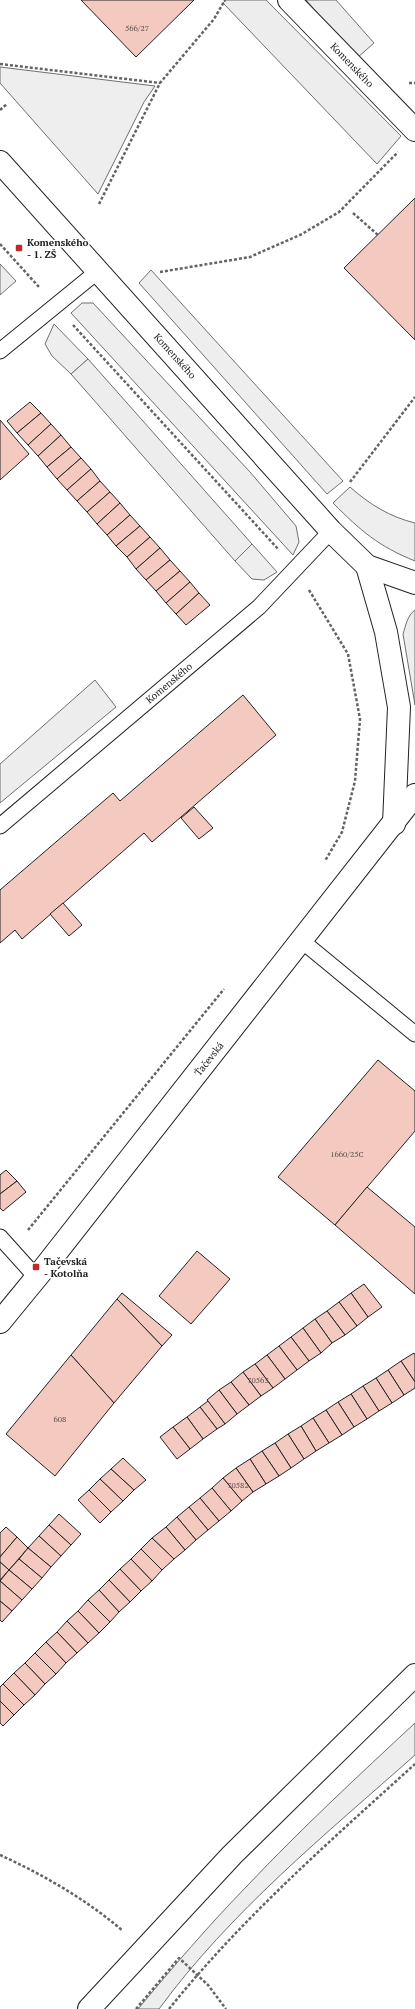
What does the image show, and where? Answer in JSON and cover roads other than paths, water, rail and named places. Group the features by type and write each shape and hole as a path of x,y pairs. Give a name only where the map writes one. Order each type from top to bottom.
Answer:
{"street":[{"name":"Komenského","path":"289,0 415,130"},
{"name":"Komenského","path":"0,162 331,531 367,566 415,583"},
{"path":"367,566 386,632 399,707 394,824"},
{"name":"Ťačevská","path":"0,1322 302,941 415,795"},
{"path":"89,2009 232,1855 415,1675"}],"lane":[{"path":"0,351 98,271"},
{"name":"Komenského","path":"0,826 258,607 331,531"},
{"path":"302,941 415,1034"},
{"path":"0,1237 36,1277"}],"place":[{"name":"Komenského - 1. ZŠ","path":"19,248"},
{"name":"Tačevská - Kotolňa","path":"36,1267"}]}
